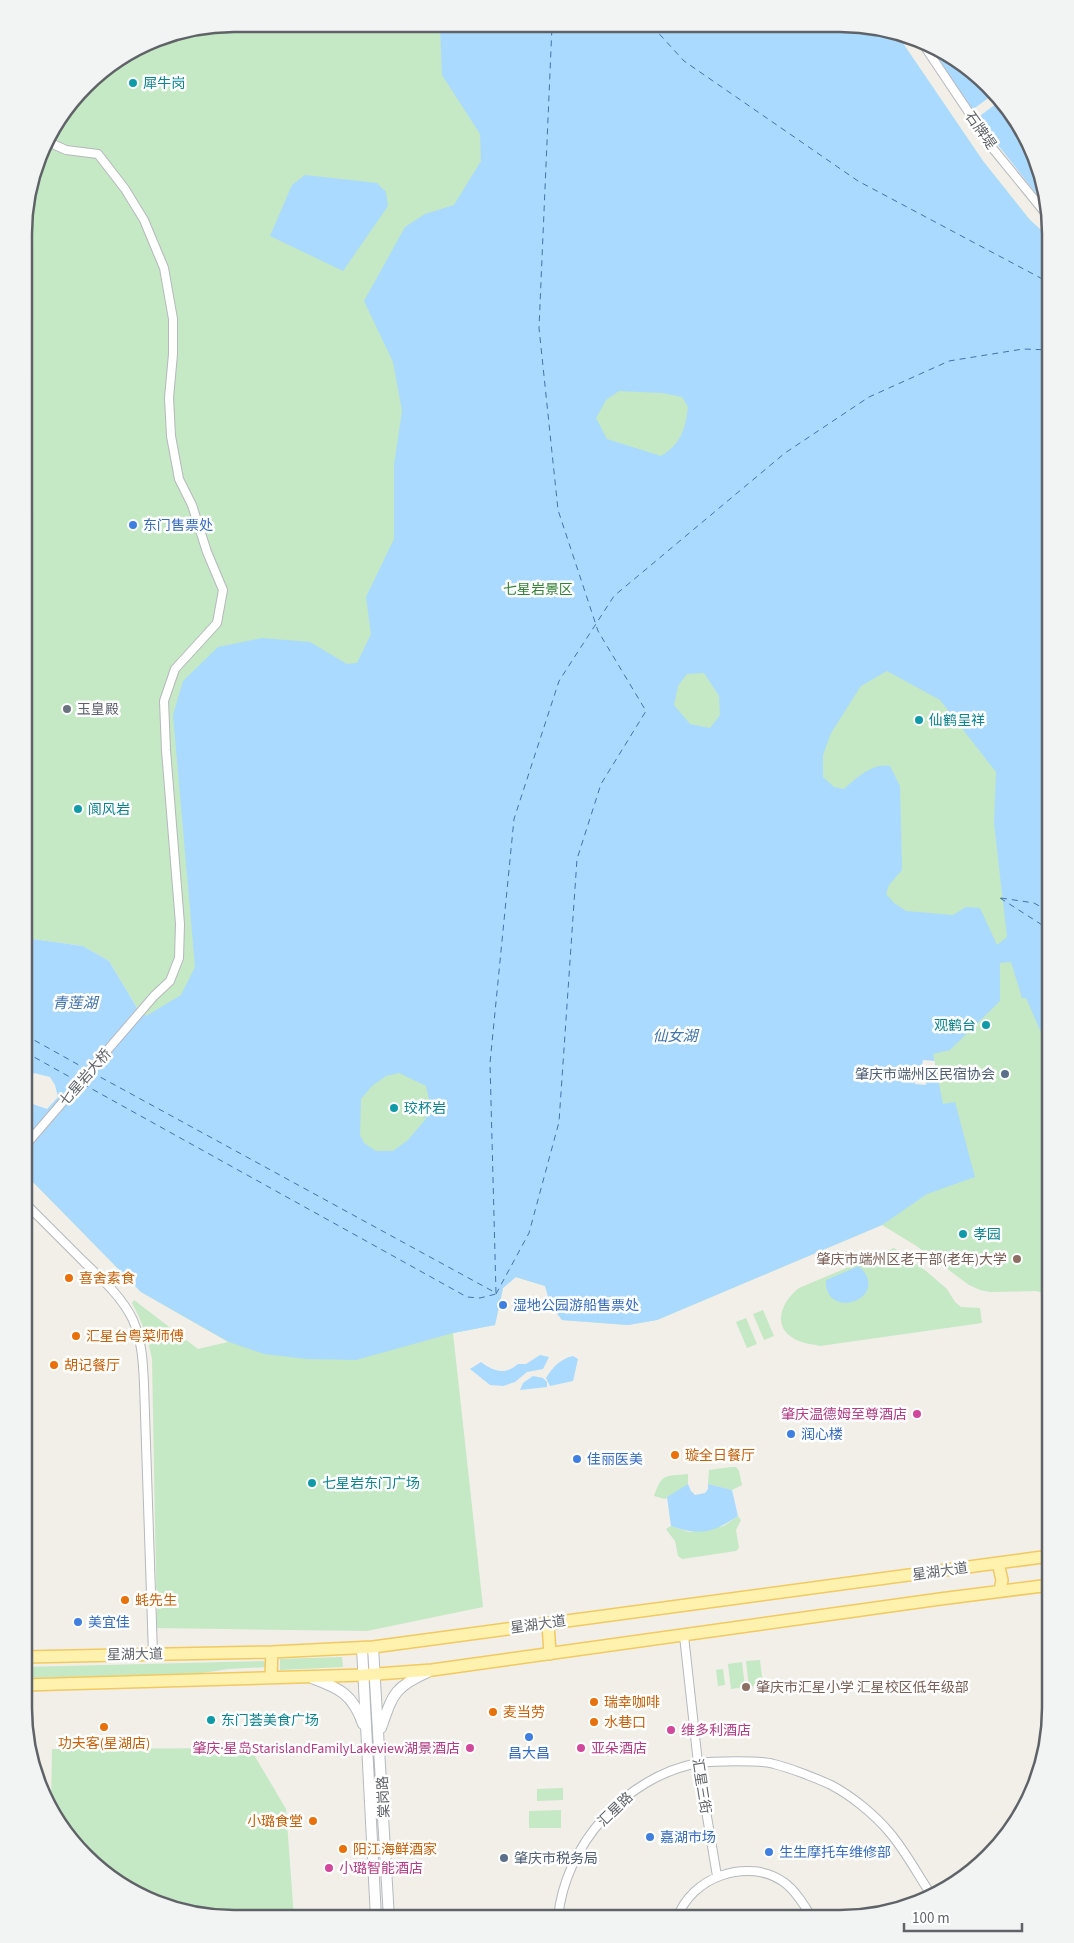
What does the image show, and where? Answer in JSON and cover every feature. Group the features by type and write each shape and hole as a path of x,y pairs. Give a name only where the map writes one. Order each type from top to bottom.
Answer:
{"main road":[{"name":"星湖大道","path":"32,1657 272,1652 368,1647 1042,1557"},
{"path":"998,1563 1002,1580 1000,1591"},
{"name":"星湖大道","path":"32,1685 363,1675 432,1670 1042,1586"},
{"path":"548,1623 550,1654"},
{"name":"棠岗路","path":"368,1647 375,1674 388,1910"},
{"name":"棠岗路","path":"368,1647 363,1675 376,1910"},
{"path":"271,1677 272,1652"},
{"path":"379,1734 391,1698 404,1683 432,1670"},
{"path":"308,1676 336,1687 346,1694 360,1714 366,1735"},
{"path":"374,1874 386,1874"}],"street":[{"name":"石牌堤","path":"929,53 994,150 1040,206"},
{"name":"七星岩大桥","path":"32,1138 170,981 179,958 180,924 166,750 164,701 175,669 217,622 223,590 207,552 192,506 179,479 171,436 169,398 173,354 173,318 164,268 144,220 125,189 98,154 66,150 53,144"},
{"path":"32,1210 112,1290 129,1314 139,1341 143,1360 153,1654"},
{"name":"汇星三街","path":"684,1636 698,1763 717,1876"},
{"name":"汇星路","path":"559,1910 569,1872 584,1843 606,1814 642,1785 679,1768 698,1763 716,1762 773,1764 831,1786 862,1806 890,1833 928,1890"},
{"path":"681,1910 693,1893 717,1876 740,1871 764,1873 784,1883 799,1898 807,1910"}],"green space":[{"name":"仙女湖","path":"234,32 840,32 879,36 902,42 983,161 1030,220 1042,231 1042,1293 1036,1291 990,1292 980,1290 969,1285 915,1245 882,1225 657,1320 628,1325 562,1320 551,1306 545,1286 515,1277 503,1288 495,1325 453,1333 483,1607 367,1631 157,1628 152,1359 144,1330 132,1303 134,1300 198,1349 228,1342 141,1292 32,1180 32,1155 137,1008 109,961 83,946 33,939 32,234 36,195 43,169 60,133 83,101 111,74 145,53 182,39"},
{"path":"894,1248 947,1289 955,1302 961,1307 980,1308 982,1323 820,1346 799,1341 786,1333 781,1320 784,1306 799,1288"},
{"path":"763,1310 774,1336 764,1340 753,1314"},
{"path":"746,1318 757,1344 747,1348 736,1322"},
{"path":"736,1467 739,1471 742,1485 732,1490 708,1484 709,1470"},
{"path":"688,1474 688,1484 686,1486 665,1499 654,1496 662,1479 665,1477"},
{"path":"738,1516 741,1520 736,1530 739,1548 736,1551 682,1559 678,1556 675,1541 666,1529 671,1526 689,1532 724,1526"},
{"path":"342,1657 343,1667 280,1670 280,1659"},
{"path":"760,1660 763,1685 749,1687 746,1661"},
{"path":"268,1661 268,1667 228,1669 196,1674 32,1678 32,1667"},
{"path":"742,1662 745,1687 731,1689 728,1664"},
{"path":"723,1669 725,1685 718,1686 716,1670"},
{"path":"250,1748 286,1809 293,1910 221,1910 195,1907 169,1900 145,1890 111,1869 74,1832 53,1798 51,1794 52,1749"},
{"path":"563,1788 563,1800 537,1801 537,1789"},
{"path":"561,1810 561,1828 529,1828 529,1811"}],"water":[{"name":"仙女湖","path":"440,32 840,32 879,36 902,42 983,161 1030,220 1042,231 1042,1035 1026,998 1022,998 1011,962 1000,963 1000,1001 950,1050 933,1054 943,1104 955,1102 975,1177 927,1194 882,1225 657,1320 628,1325 562,1320 551,1306 545,1286 516,1277 503,1288 495,1325 453,1333 356,1360 307,1359 264,1354 229,1342 141,1292 32,1180 32,1104 47,1109 58,1097 55,1085 50,1077 34,1073 32,1076 32,939 83,946 109,961 137,1008 146,1016 181,995 195,967 173,715 183,681 218,647 262,638 310,642 347,664 357,663 371,634 366,597 394,539 394,465 402,411 393,362 364,301 405,227 425,214 454,205 481,161 480,134 442,75","holes":["619,391 662,393 682,397 688,407 681,436 673,447 661,456 607,439 596,418 606,400","887,671 940,700 996,772 994,823 1007,937 997,945 980,908 966,907 953,915 906,911 894,903 886,894 889,885 902,870 900,786 890,766 871,769 844,789 834,787 823,777 823,755 831,733 861,686","704,673 719,696 720,715 710,728 690,724 674,705 678,686 687,674","399,1073 426,1086 430,1103 425,1120 408,1140 393,1151 376,1151 364,1143 360,1135 361,1099 372,1086 386,1076"]},
{"path":"938,59 963,74 988,98 972,110"},
{"path":"995,105 1000,111 1021,145 1031,169 1038,196 977,118"},
{"path":"305,175 377,183 386,192 388,206 343,271 270,236 292,185"},
{"path":"859,1266 867,1278 868,1288 863,1296 845,1303 835,1300 828,1293 826,1280"},
{"path":"540,1355 549,1357 543,1369 527,1372 515,1382 503,1386 490,1385 470,1369 481,1362 495,1370 509,1370 518,1364 526,1364"},
{"path":"573,1356 578,1359 573,1381 550,1386 546,1378 551,1370 561,1361"},
{"path":"533,1376 543,1378 547,1382 547,1387 520,1390 523,1383"},
{"path":"688,1484 695,1495 705,1493 708,1489 708,1484 732,1490 738,1516 721,1526 706,1531 690,1531 671,1526 667,1497"}],"pier":[{"path":"923,1060 935,1061 935,1071 925,1071 926,1085 915,1084 913,1076 920,1076"}],"ferry route":[{"path":"496,1294 529,1233 559,1122 577,859 601,784 646,711 598,631 558,510 539,328 552,32"},
{"path":"657,32 684,61 858,181 1042,279"},
{"path":"496,1293 490,1063 514,819 559,681 614,596 785,453 869,397 949,361 1023,349 1042,350"},
{"path":"1000,898 1042,925"},
{"path":"1001,898 1034,903 1042,908"},
{"path":"32,1039 86,1069"},
{"path":"32,1056 77,1081"},
{"path":"91,1072 496,1293"},
{"path":"83,1084 467,1297 480,1298 496,1294"}],"place":[{"name":"犀牛岗","path":"133,83"},
{"name":"东门售票处","path":"133,525"},
{"name":"玉皇殿","path":"67,709"},
{"name":"仙鹤呈祥","path":"919,720"},
{"name":"阆风岩","path":"78,809"},
{"name":"观鹤台","path":"986,1025"},
{"name":"肇庆市端州区民宿协会","path":"1005,1074"},
{"name":"珓杯岩","path":"394,1108"},
{"name":"孝园","path":"963,1234"},
{"name":"肇庆市端州区老干部(老年)大学","path":"1017,1259"},
{"name":"喜舍素食","path":"69,1278"},
{"name":"湿地公园游船售票处","path":"503,1305"},
{"name":"汇星台粤菜师傅","path":"76,1336"},
{"name":"胡记餐厅","path":"54,1365"},
{"name":"肇庆温德姆至尊酒店","path":"917,1414"},
{"name":"润心楼","path":"791,1434"},
{"name":"璇全日餐厅","path":"675,1455"},
{"name":"佳丽医美","path":"577,1459"},
{"name":"七星岩东门广场","path":"312,1483"},
{"name":"蚝先生","path":"125,1600"},
{"name":"美宜佳","path":"78,1622"},
{"name":"肇庆市汇星小学 汇星校区低年级部","path":"746,1687"},
{"name":"瑞幸咖啡","path":"594,1702"},
{"name":"麦当劳","path":"493,1712"},
{"name":"东门荟美食广场","path":"211,1720"},
{"name":"水巷口","path":"594,1722"},
{"name":"功夫客(星湖店)","path":"104,1727"},
{"name":"维多利酒店","path":"671,1730"},
{"name":"昌大昌","path":"529,1737"},
{"name":"肇庆·星岛StarislandFamilyLakeview湖景酒店","path":"470,1748"},
{"name":"亚朵酒店","path":"581,1748"},
{"name":"小璐食堂","path":"313,1821"},
{"name":"嘉湖市场","path":"650,1837"},
{"name":"阳江海鲜酒家","path":"343,1849"},
{"name":"生生摩托车维修部","path":"769,1852"},
{"name":"肇庆市税务局","path":"504,1858"},
{"name":"小璐智能酒店","path":"329,1868"}],"park label":[{"name":"七星岩景区","path":"538,589"}],"water label":[{"name":"青莲湖","path":"75,1003"}]}
